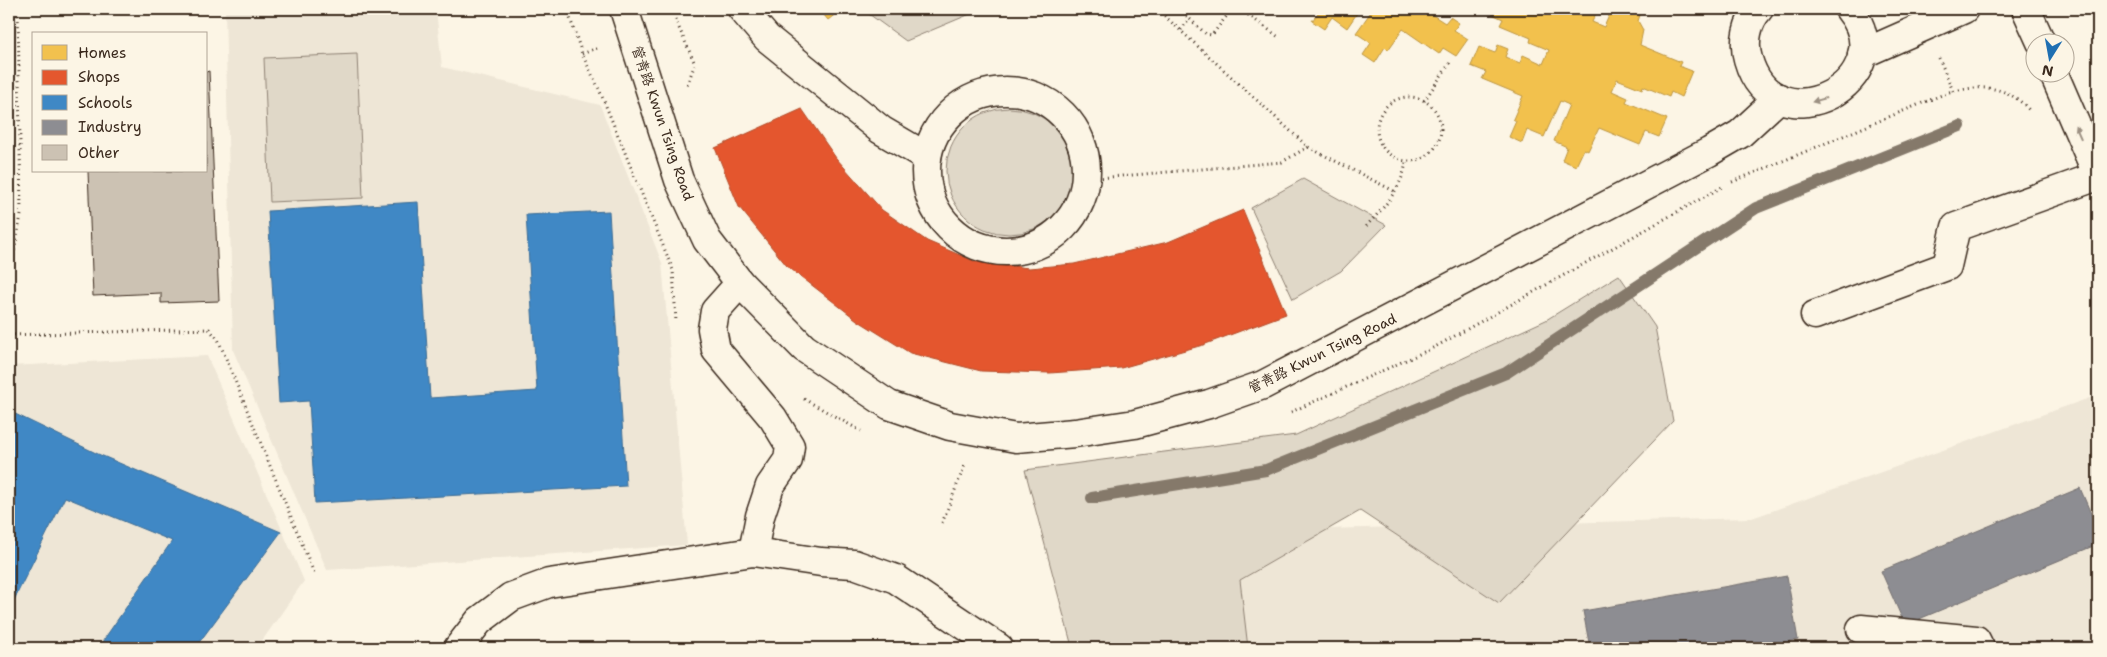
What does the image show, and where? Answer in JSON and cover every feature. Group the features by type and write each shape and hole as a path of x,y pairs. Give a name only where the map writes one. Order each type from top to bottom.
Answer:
{"street":[{"name":"管青路 Kwun Tsing Road","path":"624,9 680,180 707,240 740,283 804,348 889,405 950,426 1016,438 1075,433 1135,424 1209,404 1263,385 1332,351 1732,139 1759,119 1780,98"},
{"path":"742,9 766,38 880,130 926,157"},
{"path":"1759,9 1747,32 1746,52 1751,70 1763,86 1780,98 1797,102 1815,102 1832,96 1846,85 1856,70 1862,54 1861,34 1854,16 1848,9"},
{"path":"1862,54 1964,9"},
{"path":"2026,9 2036,32"},
{"path":"1816,314 1947,266 1956,227 2098,176 2057,82"},
{"path":"1003,90 1031,94 1055,106 1074,127 1085,152 1087,179 1080,204 1066,225 1045,241 1021,250 995,250 971,242 950,228 934,207 926,183 926,157 935,131 953,110 977,96 1003,90"},
{"path":"740,283 715,311 712,328 716,350 773,418 790,446 788,460 770,486 760,516 753,552"},
{"path":"458,648 480,621 511,597 549,583 753,552 821,562 854,564 896,580 999,648"},
{"path":"1861,629 1976,640 1980,648"}],"path":[{"path":"9,280 21,215 18,9"},
{"path":"567,9 582,54 599,90 673,270 676,330"},
{"path":"675,9 675,19 694,64 686,88"},
{"path":"1157,9 1308,147 1394,191"},
{"path":"1179,9 1188,20 1206,34 1212,35 1232,9"},
{"path":"1240,9 1280,38"},
{"path":"1180,30 1188,20"},
{"path":"1424,101 1452,60"},
{"path":"1407,97 1424,101 1435,110 1440,119 1442,130 1440,141 1427,157 1406,162 1395,159 1386,152 1378,139 1377,123 1380,113 1397,99 1407,97"},
{"path":"1087,179 1282,162 1308,147"},
{"path":"1366,226 1386,206 1404,175 1406,162"},
{"path":"9,335 209,329 218,339 314,573"},
{"path":"942,523 965,465"}],"shaded area":[{"path":"225,9 436,9 442,67 600,105 662,263 687,545 327,570 233,350"},
{"path":"862,9 982,9 906,41"},
{"path":"357,54 363,198 270,202 264,58"},
{"path":"1009,108 1033,113 1054,126 1067,147 1072,171 1067,195 1054,216 1033,229 1009,234 985,229 964,216 951,195 946,171 951,147 964,126 985,113"},
{"path":"1303,179 1386,225 1341,271 1293,299 1251,208"},
{"path":"1619,275 1655,327 1673,421 1499,603 1360,511 1240,580 1248,648 1083,648 1071,643 1025,470 1296,435 1546,320"},
{"path":"207,356 304,581 257,648 9,648 9,366"},
{"path":"2098,395 2098,648 1093,648 1324,529 1752,518"}],"building: Homes":[{"path":"819,9 842,9 828,20"},
{"path":"1321,9 1360,9 1347,28 1332,17 1324,29 1312,21"},
{"path":"1373,9 1435,9 1431,14 1445,23 1450,17 1459,23 1454,30 1468,39 1456,56 1443,48 1439,54 1403,29 1388,50 1385,47 1375,63 1363,55 1371,43 1356,33"},
{"path":"1495,9 1598,9 1592,22 1604,27 1612,9 1642,9 1638,21 1643,30 1640,45 1681,62 1679,66 1692,71 1681,97 1671,92 1669,97 1643,86 1642,89 1617,79 1612,91 1628,98 1626,102 1667,119 1659,137 1646,132 1640,145 1599,128 1588,151 1584,149 1576,166 1562,160 1567,147 1554,141 1569,105 1560,101 1544,137 1527,130 1522,143 1509,137 1516,121 1513,119 1523,96 1482,79 1486,72 1471,66 1479,47 1495,53 1498,45 1508,49 1505,57 1520,63 1523,55 1543,64 1549,50 1530,42 1531,38 1500,25 1503,19 1492,14"}],"building: Shops":[{"path":"802,109 836,158 882,210 927,241 976,262 1029,268 1074,264 1168,242 1243,210 1286,314 1203,345 1121,368 1050,373 981,371 910,353 857,320 787,266 739,207 715,148"}],"building: Schools":[{"path":"418,202 430,398 537,391 526,215 609,211 626,486 315,503 309,401 279,403 268,211"},
{"path":"9,411 98,454 281,532 195,648 98,648 172,541 65,497 9,610"}],"building: Industry":[{"path":"2080,488 2098,530 2098,544 1905,625 1881,571"},
{"path":"1787,576 1798,640 1748,648 1590,648 1583,611"}],"building: Other":[{"path":"208,71 219,301 161,303 161,293 93,296 88,172 208,172"}],"waterway":[{"path":"1092,498 1266,470 1506,373 1756,208 1960,126"}]}
